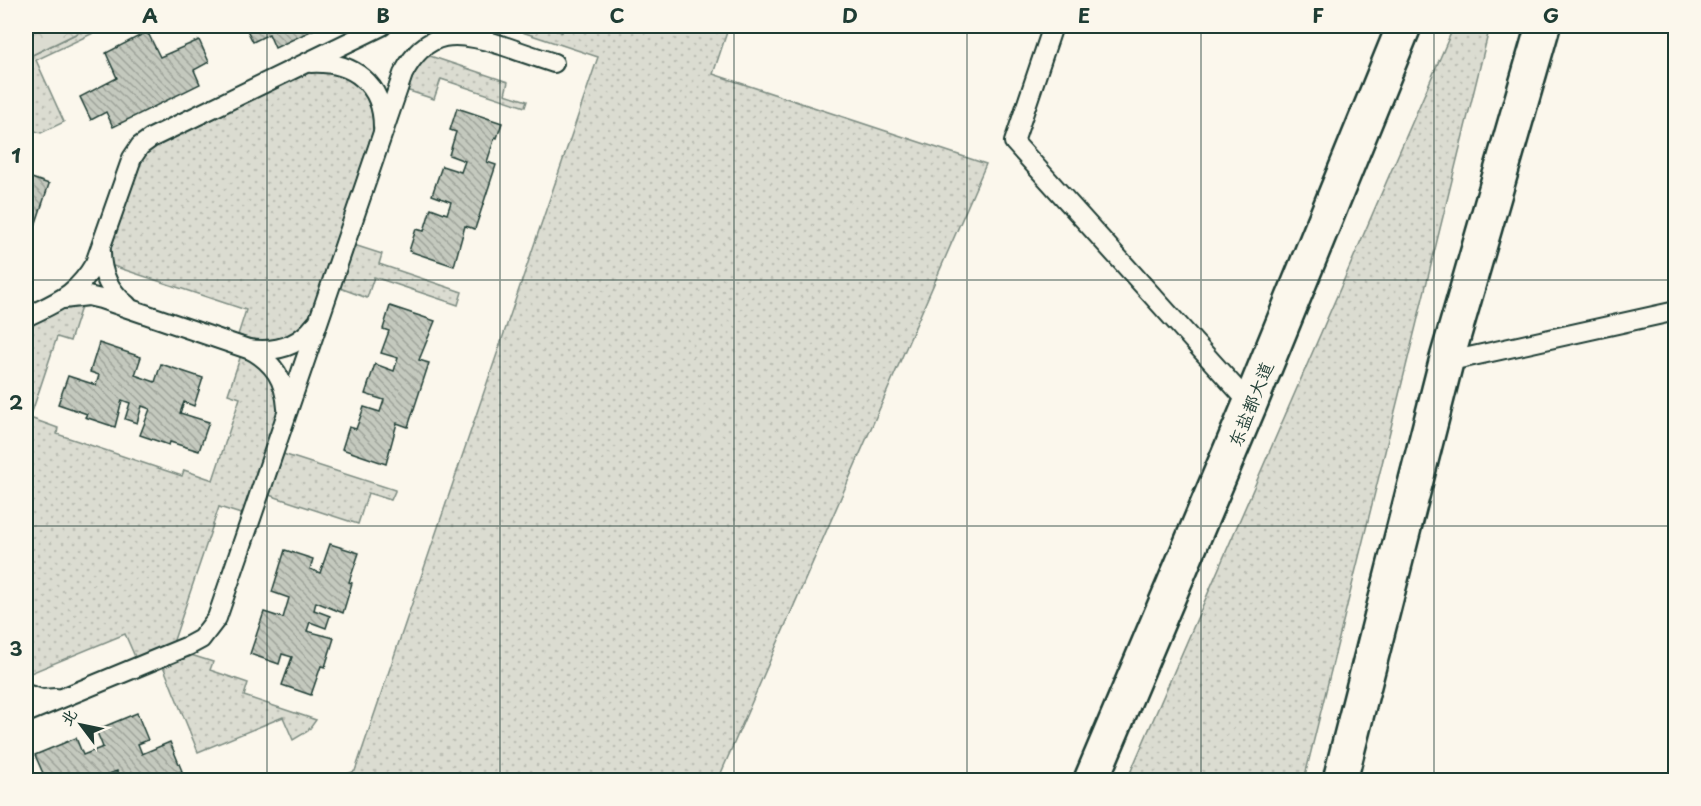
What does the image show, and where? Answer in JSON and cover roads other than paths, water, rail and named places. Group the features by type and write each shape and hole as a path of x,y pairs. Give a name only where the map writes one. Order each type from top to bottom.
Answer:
{"highway":[{"name":"东盐都大道","path":"1091,780 1250,405 1404,26"},
{"path":"1340,780 1446,362 1543,26"}],"lane":[{"path":"26,317 59,301 80,286 87,277 95,263 126,171 140,146 151,138 382,26"},
{"path":"442,26 554,63"},
{"path":"1053,26 1014,142 1250,405"},
{"path":"26,713 188,646 201,639 211,628 222,608 403,74 411,59 425,45 440,38 456,35 475,37"},
{"path":"299,66 311,63 334,63 363,78 380,105 381,138"},
{"path":"102,243 101,260 106,281 118,298 136,311"},
{"path":"59,301 88,296 261,355 279,375 286,397 285,420"},
{"path":"1446,362 1676,311"},
{"path":"248,349 267,351 292,344 307,334 321,316"},
{"path":"26,694 42,699 64,698"}]}
